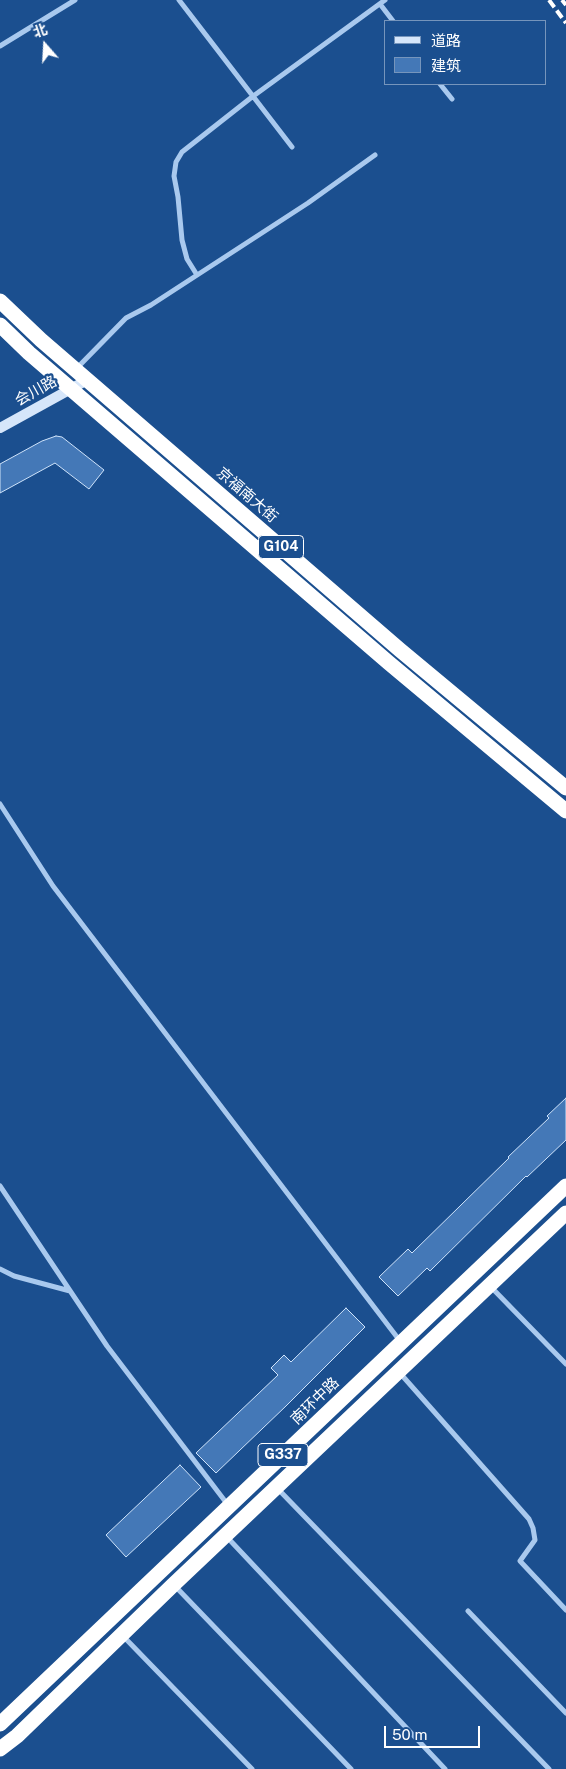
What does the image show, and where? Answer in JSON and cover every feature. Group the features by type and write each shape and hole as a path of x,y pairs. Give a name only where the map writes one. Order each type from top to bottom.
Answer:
{"highway":[{"name":"京福南大街","path":"0,301 75,370 400,650 566,788"},
{"name":"G104","path":"0,326 389,663 566,811"},
{"name":"南环中路","path":"0,1724 566,1186"},
{"name":"G337","path":"0,1750 17,1736 173,1585 566,1213"}],"street":[{"path":"0,46 75,0"},
{"path":"178,0 292,147"},
{"path":"197,275 187,259 182,240 174,176 176,162 182,152 252,97 385,0"},
{"path":"380,4 392,20"},
{"path":"441,85 452,99"},
{"path":"75,370 126,318 152,305 308,203 375,155"},
{"name":"会川路","path":"0,428 87,380"},
{"path":"0,804 52,886 401,1343"},
{"path":"0,1186 107,1346 229,1507"},
{"path":"0,1269 14,1276 71,1291"},
{"path":"490,1285 566,1364"},
{"path":"399,1372 530,1518 535,1540 520,1561 566,1610"},
{"path":"276,1488 549,1769"},
{"path":"226,1535 445,1769"},
{"path":"173,1585 351,1769"},
{"path":"468,1611 566,1713"},
{"path":"122,1635 252,1769"}],"building":[{"path":"56,436 62,437 104,470 89,489 55,463 0,493 0,464 42,441"},
{"path":"566,1098 566,1140 526,1176 430,1271 427,1268 398,1296 379,1277 408,1249 412,1253 549,1118 547,1116"},
{"path":"346,1308 365,1327 216,1473 196,1453 278,1375 271,1368 284,1355 291,1362"},
{"path":"180,1465 201,1487 126,1557 106,1535"}],"railway":[{"path":"549,0 566,23"},
{"path":"562,0 566,5"}]}
